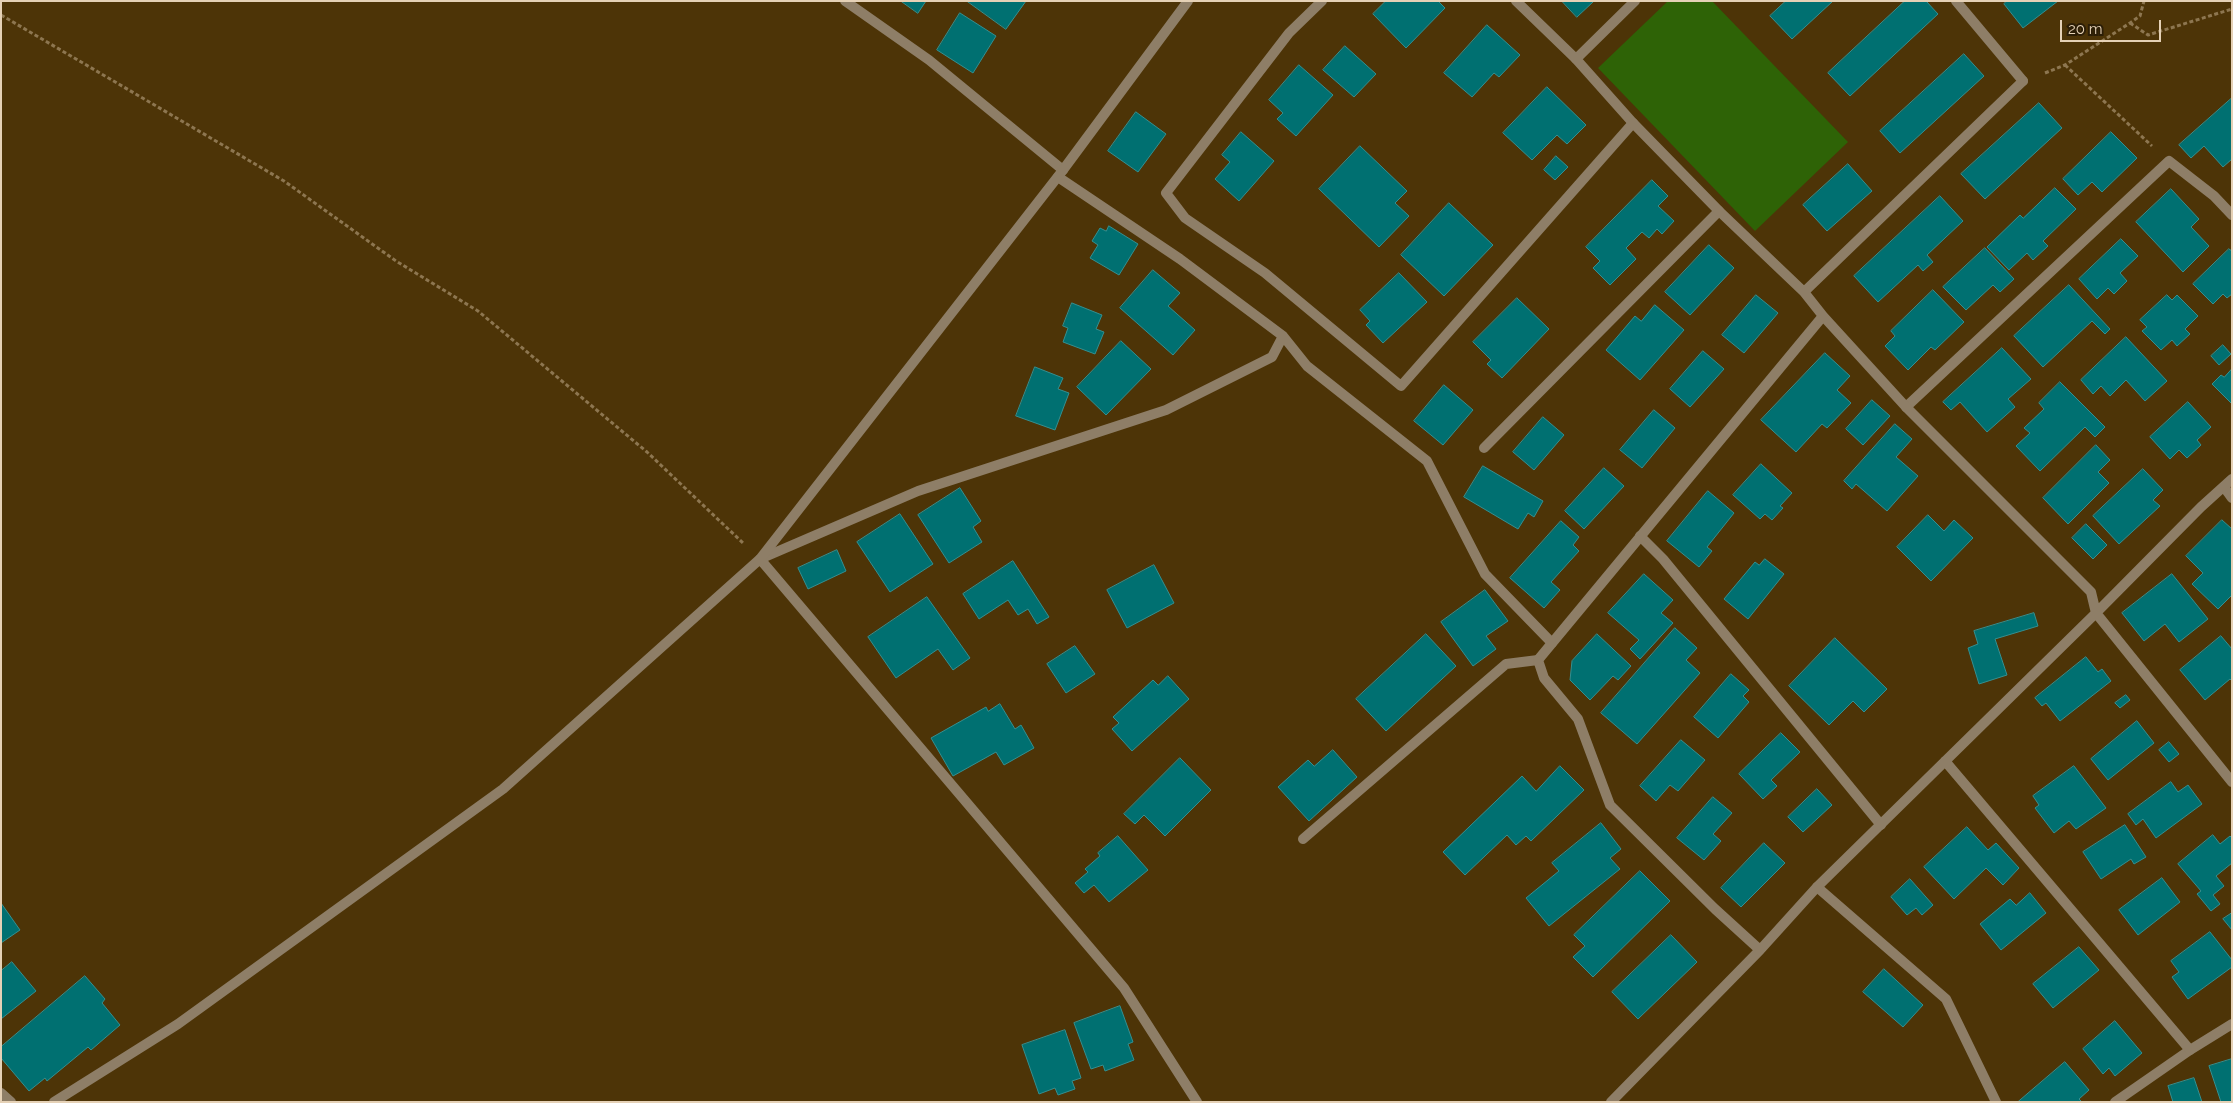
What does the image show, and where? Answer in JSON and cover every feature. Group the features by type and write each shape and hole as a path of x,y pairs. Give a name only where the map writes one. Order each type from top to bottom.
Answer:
{"street":[{"path":"845,1 929,60 1060,174 1180,259 1283,336 1307,366 1427,461 1485,574 1552,642"},
{"path":"54,1102 178,1024 503,789 760,559 1060,174 1188,1"},
{"path":"1322,1 1289,33 1166,193 1186,218 1265,273 1401,386 1633,123"},
{"path":"1516,1 1576,59 1633,123 1719,211 1804,292 1822,316 1906,407 2091,592 2096,613 2232,782"},
{"path":"1576,59 1635,1"},
{"path":"1804,292 2023,81 1956,1"},
{"path":"1906,407 2169,162 2214,196 2232,215"},
{"path":"1484,448 1719,211"},
{"path":"1303,839 1506,664 1538,660 1822,316"},
{"path":"760,559 918,491 1166,410 1272,357 1283,336"},
{"path":"1611,1102 1760,950 1817,887 2201,507 2232,479"},
{"path":"2224,487 2232,498"},
{"path":"1640,536 1663,559 1881,825"},
{"path":"760,559 1124,988 1197,1102"},
{"path":"1538,660 1544,678 1578,719 1610,805 1715,909 1760,950"},
{"path":"1945,761 2190,1050"},
{"path":"1817,887 1946,999 1996,1102"},
{"path":"2115,1102 2190,1050 2232,1024"},
{"path":"1,1093 11,1102"}],"path":[{"path":"2023,81 2065,65 2130,23 2140,16 2144,1"},
{"path":"2130,23 2148,35 2232,9"},
{"path":"1,15 284,181 396,261 478,311 647,452 760,559"},
{"path":"2065,65 2169,162"}],"green space":[{"path":"1668,1 1712,1 1848,142 1755,231 1598,68"}],"building":[{"path":"901,1 926,1 918,13"},
{"path":"967,1 1026,1 1006,29"},
{"path":"1386,1 1438,1 1445,8 1406,48 1373,14"},
{"path":"1562,1 1594,1 1577,17"},
{"path":"1786,1 1833,1 1792,39 1770,16"},
{"path":"1905,1 1926,1 1938,14 1850,96 1828,73"},
{"path":"2007,1 2058,1 2023,28 2004,4"},
{"path":"960,13 996,36 973,73 937,50"},
{"path":"1487,25 1520,55 1499,77 1494,73 1472,97 1444,73"},
{"path":"1345,46 1376,74 1354,97 1323,70"},
{"path":"1964,54 1984,76 1900,153 1880,131"},
{"path":"1299,65 1333,95 1296,136 1277,119 1283,113 1269,100"},
{"path":"1547,87 1586,125 1567,144 1557,135 1532,160 1503,133"},
{"path":"2232,98 2232,159 2223,167 2204,146 2191,158 2179,145"},
{"path":"2039,103 2062,128 1985,199 1961,174"},
{"path":"1136,112 1166,134 1138,172 1108,151"},
{"path":"1241,132 1274,161 1239,201 1215,179 1230,162 1222,155"},
{"path":"2111,132 2137,158 2102,192 2092,182 2078,195 2063,179"},
{"path":"1360,146 1407,191 1395,203 1409,216 1379,247 1319,189"},
{"path":"1556,156 1568,167 1555,180 1544,170"},
{"path":"1848,164 1872,191 1827,231 1803,205"},
{"path":"1652,180 1668,196 1658,206 1674,221 1662,234 1657,229 1649,238 1642,232 1626,248 1636,259 1610,285 1593,268 1600,261 1586,247"},
{"path":"2055,188 2076,209 2043,241 2048,246 2033,260 2027,253 2009,270 1987,247 2020,215 2023,218"},
{"path":"2171,189 2199,219 2191,227 2209,246 2183,272 2136,222"},
{"path":"1940,196 1963,221 1927,255 1933,262 1923,271 1918,265 1878,302 1854,276"},
{"path":"1449,203 1493,245 1444,296 1401,255"},
{"path":"1109,226 1138,244 1119,275 1090,258 1098,245 1092,241 1100,228 1106,231"},
{"path":"2121,239 2138,256 2120,273 2127,281 2114,294 2108,288 2097,299 2079,279"},
{"path":"1709,245 1734,268 1690,315 1665,292"},
{"path":"1985,248 2014,279 2000,292 1993,285 1966,310 1943,287"},
{"path":"2229,249 2232,251 2232,294 2227,298 2223,294 2213,304 2193,284"},
{"path":"1153,270 1180,293 1168,306 1195,330 1173,355 1120,308"},
{"path":"1399,273 1427,302 1383,343 1366,325 1370,321 1360,310"},
{"path":"2069,285 2110,329 2105,334 2092,321 2043,367 2014,336"},
{"path":"1933,290 1964,322 1935,350 1931,347 1908,370 1885,346 1895,336 1891,331"},
{"path":"1756,295 1778,313 1744,353 1722,335"},
{"path":"2167,295 2172,300 2177,295 2198,316 2185,329 2190,334 2177,346 2172,340 2161,350 2142,331 2147,327 2140,320"},
{"path":"1517,298 1549,329 1502,378 1487,364 1491,360 1473,342"},
{"path":"1072,303 1102,315 1096,329 1104,332 1095,354 1063,342 1068,328 1063,326"},
{"path":"1655,305 1684,330 1640,380 1606,350 1635,316 1641,321"},
{"path":"2126,337 2167,381 2145,401 2126,380 2110,396 2101,386 2093,394 2081,380"},
{"path":"1121,341 1151,369 1106,415 1077,387"},
{"path":"2223,345 2231,354 2219,365 2211,356"},
{"path":"2002,348 2031,379 2008,399 2015,407 1987,432 1960,402 1951,410 1943,402"},
{"path":"1703,351 1724,369 1690,407 1670,389"},
{"path":"1825,353 1850,376 1837,390 1851,403 1827,428 1822,424 1796,452 1761,420"},
{"path":"1035,367 1063,378 1058,389 1069,393 1055,430 1016,416"},
{"path":"2232,369 2232,404 2212,384 2221,375 2224,377"},
{"path":"2060,382 2105,427 2095,437 2085,427 2040,471 2016,446 2030,433 2024,428 2044,409 2039,403"},
{"path":"1444,385 1473,410 1443,445 1414,421"},
{"path":"1872,400 1890,416 1863,445 1846,429"},
{"path":"2188,402 2211,427 2197,440 2201,445 2187,458 2179,450 2170,459 2150,437"},
{"path":"1654,410 1675,428 1642,468 1620,450"},
{"path":"1543,417 1564,435 1534,470 1513,452"},
{"path":"1895,424 1912,439 1896,457 1918,476 1887,511 1856,484 1852,489 1844,481"},
{"path":"2096,445 2110,460 2098,472 2109,483 2068,524 2043,498"},
{"path":"1761,464 1792,493 1780,506 1783,508 1772,520 1765,514 1760,519 1733,495"},
{"path":"1483,466 1543,501 1534,517 1528,513 1518,529 1464,497"},
{"path":"1604,468 1624,486 1584,529 1565,511"},
{"path":"2143,469 2163,490 2153,500 2160,506 2119,544 2093,516"},
{"path":"960,488 981,521 973,527 982,542 949,563 918,515"},
{"path":"1708,491 1734,513 1707,547 1712,551 1699,567 1667,541"},
{"path":"900,514 933,564 890,592 857,542"},
{"path":"1928,515 1944,531 1954,520 1973,538 1931,581 1897,547"},
{"path":"2222,520 2232,529 2232,595 2218,609 2192,584 2203,573 2186,556"},
{"path":"1561,521 1579,537 1573,545 1579,551 1551,582 1560,590 1544,608 1510,578"},
{"path":"2086,524 2107,545 2093,559 2072,538"},
{"path":"837,550 846,571 808,589 798,568"},
{"path":"1765,559 1784,574 1748,619 1724,599 1755,562 1759,565"},
{"path":"1013,561 1049,617 1037,624 1028,609 1018,615 1008,600 979,619 963,594"},
{"path":"1154,565 1174,603 1127,628 1107,590"},
{"path":"1644,574 1673,600 1661,613 1673,623 1640,659 1630,649 1639,640 1608,613"},
{"path":"2172,574 2208,619 2179,642 2165,624 2144,641 2122,613"},
{"path":"1485,590 1508,621 1486,636 1496,649 1473,666 1441,622"},
{"path":"927,597 970,658 953,670 938,649 896,678 868,637"},
{"path":"2034,613 2038,626 1995,639 2007,675 1979,684 1968,648 1978,644 1974,631"},
{"path":"1675,628 1697,648 1686,660 1700,673 1637,744 1601,713"},
{"path":"1426,634 1456,666 1386,731 1356,699"},
{"path":"1597,634 1631,666 1618,680 1613,676 1590,700 1570,680 1572,661"},
{"path":"2221,636 2232,649 2232,681 2230,679 2205,700 2180,670"},
{"path":"1835,638 1887,689 1864,712 1853,701 1829,725 1789,686"},
{"path":"1075,646 1095,674 1066,693 1047,664"},
{"path":"2086,657 2098,672 2102,669 2111,681 2060,721 2046,703 2042,706 2035,698"},
{"path":"1731,674 1749,690 1743,696 1749,702 1718,738 1694,717"},
{"path":"1168,676 1189,699 1132,751 1112,729 1119,723 1113,717 1153,680 1158,685"},
{"path":"2126,695 2130,700 2120,708 2115,703"},
{"path":"1000,704 1015,729 1021,725 1034,748 1004,765 996,752 953,776 931,738 986,707 988,711"},
{"path":"2137,721 2154,743 2108,780 2091,759"},
{"path":"1781,733 1800,752 1771,780 1777,786 1763,799 1739,774"},
{"path":"1681,740 1705,760 1678,791 1670,785 1656,801 1640,786"},
{"path":"2169,742 2179,754 2169,762 2159,750"},
{"path":"1333,750 1357,777 1309,821 1278,787 1308,760 1314,766"},
{"path":"1180,758 1211,790 1165,836 1144,815 1135,824 1124,814"},
{"path":"1560,766 1584,790 1531,841 1526,836 1516,845 1507,835 1465,875 1443,852 1522,776 1536,791"},
{"path":"2074,766 2106,808 2076,829 2069,821 2054,833 2035,808 2039,805 2033,796"},
{"path":"2171,782 2178,792 2188,785 2202,804 2156,838 2143,819 2136,825 2128,814"},
{"path":"1817,789 1832,805 1803,832 1788,817"},
{"path":"1713,797 1732,813 1713,834 1721,841 1704,860 1677,838"},
{"path":"1601,823 1621,849 1610,858 1620,869 1549,926 1526,898 1559,871 1552,863"},
{"path":"2125,825 2146,857 2134,864 2131,859 2101,879 2083,852"},
{"path":"1967,827 1988,850 1996,843 2019,868 2003,885 1986,868 1954,899 1924,867"},
{"path":"2213,835 2220,844 2230,836 2232,838 2232,863 2216,876 2224,886 2213,895 2220,904 2211,911 2197,894 2201,891 2178,864"},
{"path":"1118,836 1148,870 1109,902 1094,885 1084,893 1075,883 1088,872 1085,869 1100,856 1098,853"},
{"path":"1764,843 1785,863 1741,907 1721,888"},
{"path":"1640,871 1670,901 1593,977 1573,957 1585,946 1574,935"},
{"path":"2162,878 2180,902 2138,935 2119,910"},
{"path":"1910,879 1933,905 1922,915 1916,908 1907,915 1891,897"},
{"path":"2030,893 2046,913 2001,950 1980,924 2010,899 2016,905"},
{"path":"1,903 20,930 1,943"},
{"path":"2232,913 2232,930 2223,919"},
{"path":"2210,932 2232,960 2232,967 2188,999 2172,977 2179,972 2171,961"},
{"path":"1671,935 1697,962 1638,1019 1612,992"},
{"path":"2079,947 2099,970 2053,1008 2033,984"},
{"path":"12,962 36,991 1,1019 1,971"},
{"path":"1884,969 1923,1005 1903,1027 1863,992"},
{"path":"85,976 105,999 102,1003 120,1025 91,1050 88,1047 47,1081 45,1078 29,1091 1,1058 1,1047"},
{"path":"1120,1006 1133,1042 1128,1044 1134,1060 1105,1071 1103,1065 1091,1069 1074,1023"},
{"path":"2115,1021 2142,1053 2115,1076 2109,1068 2103,1074 2083,1049"},
{"path":"1065,1030 1081,1078 1072,1081 1075,1089 1058,1095 1055,1088 1039,1094 1022,1045"},
{"path":"2232,1059 2232,1102 2221,1102 2209,1066"},
{"path":"2065,1062 2089,1090 2079,1099 2082,1102 2018,1102"},
{"path":"2194,1078 2202,1102 2173,1102 2168,1086"}]}
